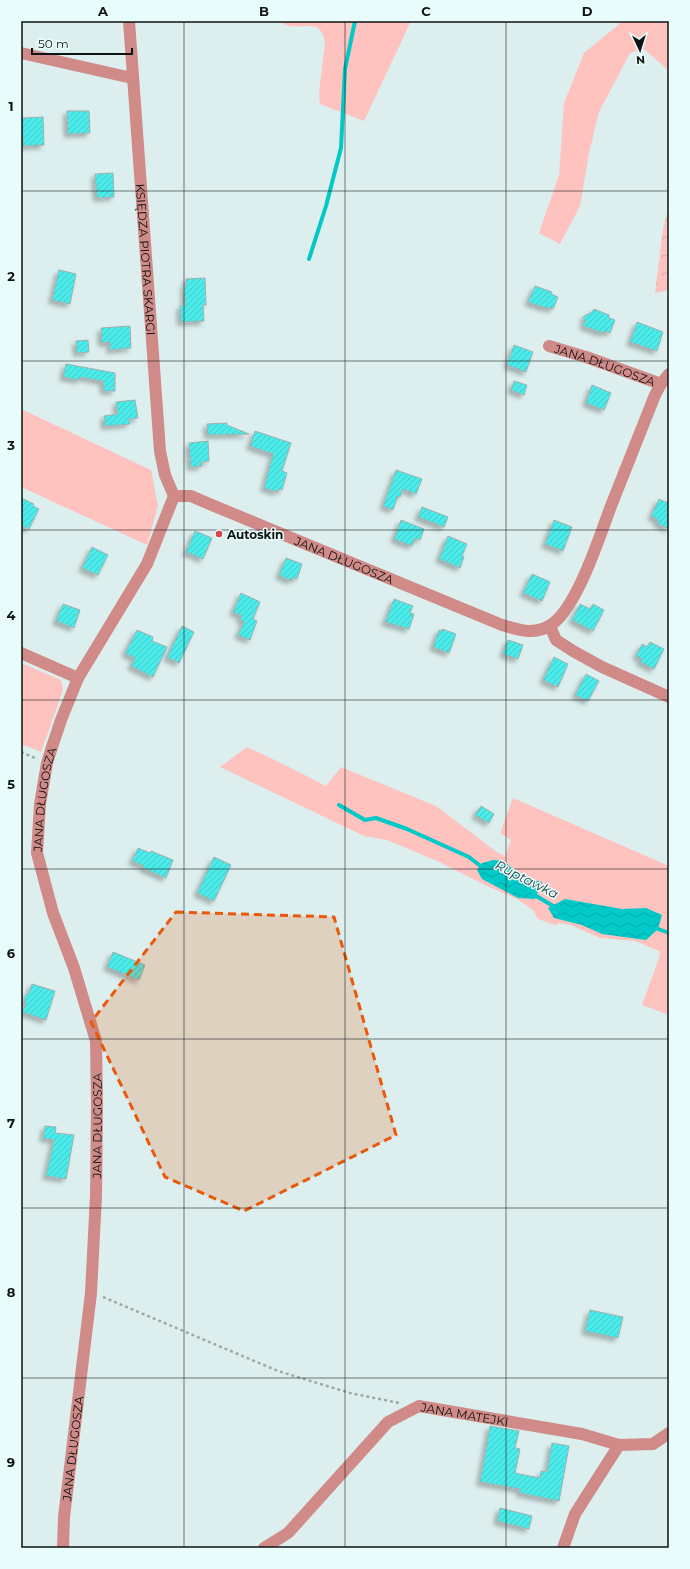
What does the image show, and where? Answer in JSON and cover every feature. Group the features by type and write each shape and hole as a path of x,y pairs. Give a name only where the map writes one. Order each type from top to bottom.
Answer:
{"street":[{"name":"KSIĘDZA PIOTRA SKARGI","path":"129,21 160,451 165,475 174,496"},
{"path":"21,53 132,78"},
{"name":"JANA DŁUGOSZA","path":"549,346 586,357 660,384"},
{"name":"JANA DŁUGOSZA","path":"63,1548 64,1517 91,1293 97,1120 96,1040 74,968 53,913 37,853 40,804 47,763 61,720 78,678 147,564 174,496 191,496 207,502 502,625 522,631 532,631 550,626 566,610 586,571 650,406 660,384 669,374"},
{"path":"550,626 556,640 602,667 669,697"},
{"path":"21,653 78,678"},
{"name":"JANA MATEJKI","path":"264,1548 288,1533 388,1422 419,1406 582,1434 619,1445 653,1444 669,1432"},
{"path":"563,1548 575,1514 619,1445"}],"path":[{"path":"91,1293 278,1371 350,1393 419,1406"}],"highlighted area":[{"path":"176,912 334,917 396,1135 244,1211 165,1177 91,1022"}],"green space":[{"path":"278,21 411,21 364,121 320,104 319,93 325,43 320,30 312,26 289,26"},
{"path":"621,21 669,21 669,71 644,49 630,53 599,112 589,153 580,206 560,244 539,233 559,175 564,103 584,53"},
{"path":"669,205 669,290 655,293 663,229"},
{"path":"21,409 151,470 158,506 147,545 21,487"},
{"path":"21,663 61,680 63,690 41,752 21,744"},
{"path":"247,747 326,786 341,767 436,806 498,853 505,856 511,840 500,833 513,798 669,866 669,1015 642,1005 660,955 659,951 635,941 600,938 571,925 560,923 555,925 538,919 533,910 517,899 435,860 387,840 364,836 220,767"}],"water":[{"path":"493,860 504,861 514,870 534,880 542,882 535,899 518,898 482,879 477,870 482,863"},
{"path":"565,899 622,909 646,908 662,915 658,929 646,940 602,934 582,925 554,918 548,908"}],"building":[{"path":"67,111 89,111 90,133 68,134"},
{"path":"43,117 44,145 23,146 22,118"},
{"path":"113,173 114,197 97,198 95,174"},
{"path":"59,270 76,274 70,304 52,300"},
{"path":"205,278 206,305 203,305 204,321 181,322 180,306 185,305 184,286 186,286 186,279"},
{"path":"535,286 552,292 551,294 558,297 553,309 528,302"},
{"path":"594,309 609,315 609,318 615,320 610,333 604,331 603,333 583,326 585,321 583,317 592,312"},
{"path":"637,322 663,332 657,351 630,342"},
{"path":"130,326 131,348 110,350 110,342 102,343 101,328"},
{"path":"88,340 89,352 77,353 76,341"},
{"path":"514,345 533,352 526,372 507,365"},
{"path":"66,364 115,373 115,391 104,391 103,381 80,377 79,380 63,377"},
{"path":"514,381 527,385 524,395 511,390"},
{"path":"592,385 611,393 604,410 586,403"},
{"path":"135,400 138,418 129,419 130,424 105,426 104,416 118,414 116,402"},
{"path":"227,423 227,425 249,434 208,435 207,424"},
{"path":"255,431 291,443 282,471 287,473 282,490 278,489 277,492 264,488 273,454 250,446"},
{"path":"208,441 209,461 201,462 202,466 191,467 189,443"},
{"path":"396,470 422,479 416,494 403,489 400,497 398,496 393,510 383,506"},
{"path":"21,498 34,504 33,506 39,509 29,529 21,525"},
{"path":"669,498 669,529 657,523 658,520 651,516 659,499 667,503"},
{"path":"422,507 448,517 444,527 418,517"},
{"path":"401,520 424,529 420,540 415,538 412,546 394,539"},
{"path":"554,520 572,527 563,551 545,544"},
{"path":"195,531 212,538 203,559 186,552"},
{"path":"448,536 467,544 462,556 464,557 460,568 439,559"},
{"path":"92,547 108,555 98,575 82,568"},
{"path":"286,558 302,564 297,579 292,577 291,581 279,575"},
{"path":"532,574 550,582 542,601 523,593"},
{"path":"241,593 260,602 253,619 257,621 250,640 238,635 244,622 240,620 242,616 233,612"},
{"path":"394,599 413,606 410,613 414,614 409,629 385,622"},
{"path":"63,604 80,610 74,628 56,621"},
{"path":"580,604 590,609 593,604 604,610 593,631 572,620"},
{"path":"182,626 194,632 179,663 167,657"},
{"path":"442,629 456,634 449,653 433,647 439,630 442,631"},
{"path":"137,630 153,637 152,641 167,647 153,677 131,666 135,658 125,653"},
{"path":"508,640 523,645 518,659 503,654"},
{"path":"650,642 664,649 654,669 640,662 642,659 636,656 642,644 647,647"},
{"path":"554,657 568,664 558,687 543,680"},
{"path":"586,674 599,681 588,701 575,695"},
{"path":"481,806 494,814 489,823 475,815"},
{"path":"138,848 150,853 151,851 173,860 166,878 143,868 144,866 132,861"},
{"path":"214,857 231,865 214,901 197,893"},
{"path":"113,952 145,965 139,980 107,967"},
{"path":"32,984 55,991 46,1020 22,1012 26,1003 24,1000 26,995 29,993"},
{"path":"45,1126 56,1127 55,1133 74,1135 66,1179 46,1176 54,1140 43,1138"},
{"path":"590,1310 623,1317 618,1338 585,1331"},
{"path":"490,1426 519,1431 515,1448 520,1449 515,1473 540,1478 541,1471 547,1472 552,1443 569,1446 559,1501 520,1493 520,1489 480,1482"},
{"path":"500,1508 532,1516 529,1529 497,1521"}],"waterway":[{"path":"309,259 326,206 341,148 345,69 355,21"},
{"name":"Ruptawka","path":"339,805 365,820 376,818 407,829 469,857 483,868"},
{"name":"Ruptawka","path":"533,894 553,906 557,906"},
{"name":"Ruptawka","path":"653,927 669,933"}],"place":[{"name":"Autoskin","path":"219,534"}]}
